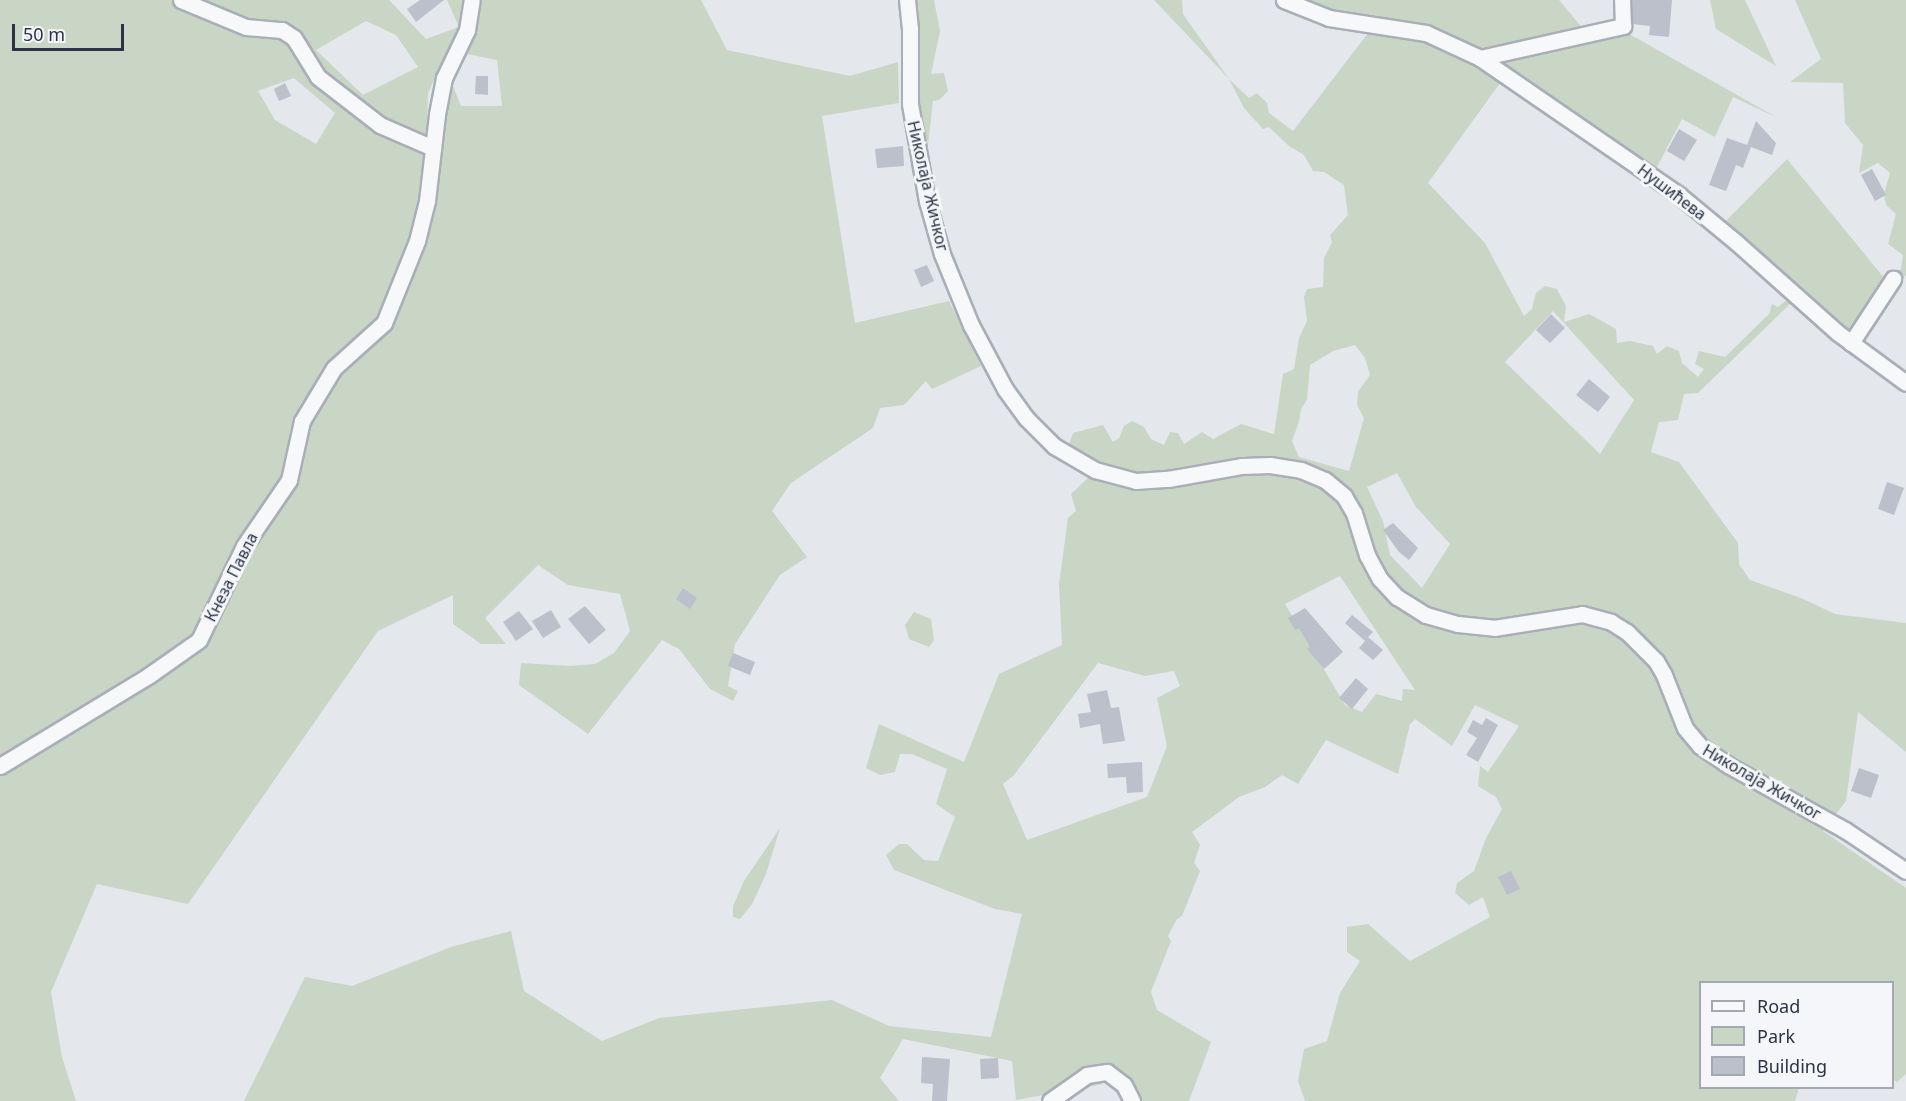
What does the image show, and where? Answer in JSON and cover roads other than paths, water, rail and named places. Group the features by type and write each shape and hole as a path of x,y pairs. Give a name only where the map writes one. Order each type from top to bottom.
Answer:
{"street":[{"path":"181,0 246,27 282,30 294,38 318,77 380,125 433,148"},
{"name":"Кнеза Павла","path":"0,766 148,676 199,640 244,546 289,480 302,421 334,368 384,323 417,241 428,201 433,148 444,78 467,30 472,0"},
{"name":"Николаја Жичког","path":"907,0 910,28 910,104 927,201 942,254 970,325 1005,389 1026,418 1054,446 1095,470 1136,481 1168,479 1241,465 1270,465 1301,470 1325,480 1344,496 1354,513 1367,555 1380,579 1396,597 1426,615 1458,624 1494,628 1582,614 1611,622 1627,632 1656,661 1685,728 1700,746 1728,765 1845,830 1906,871"},
{"name":"Нушићева","path":"1284,0 1329,18 1426,33 1480,58 1679,195 1851,343 1906,384"},
{"path":"1480,58 1623,26 1622,0"},
{"path":"1851,343 1893,279"},
{"path":"1050,1101 1087,1076 1107,1072 1124,1085 1132,1101"}]}
